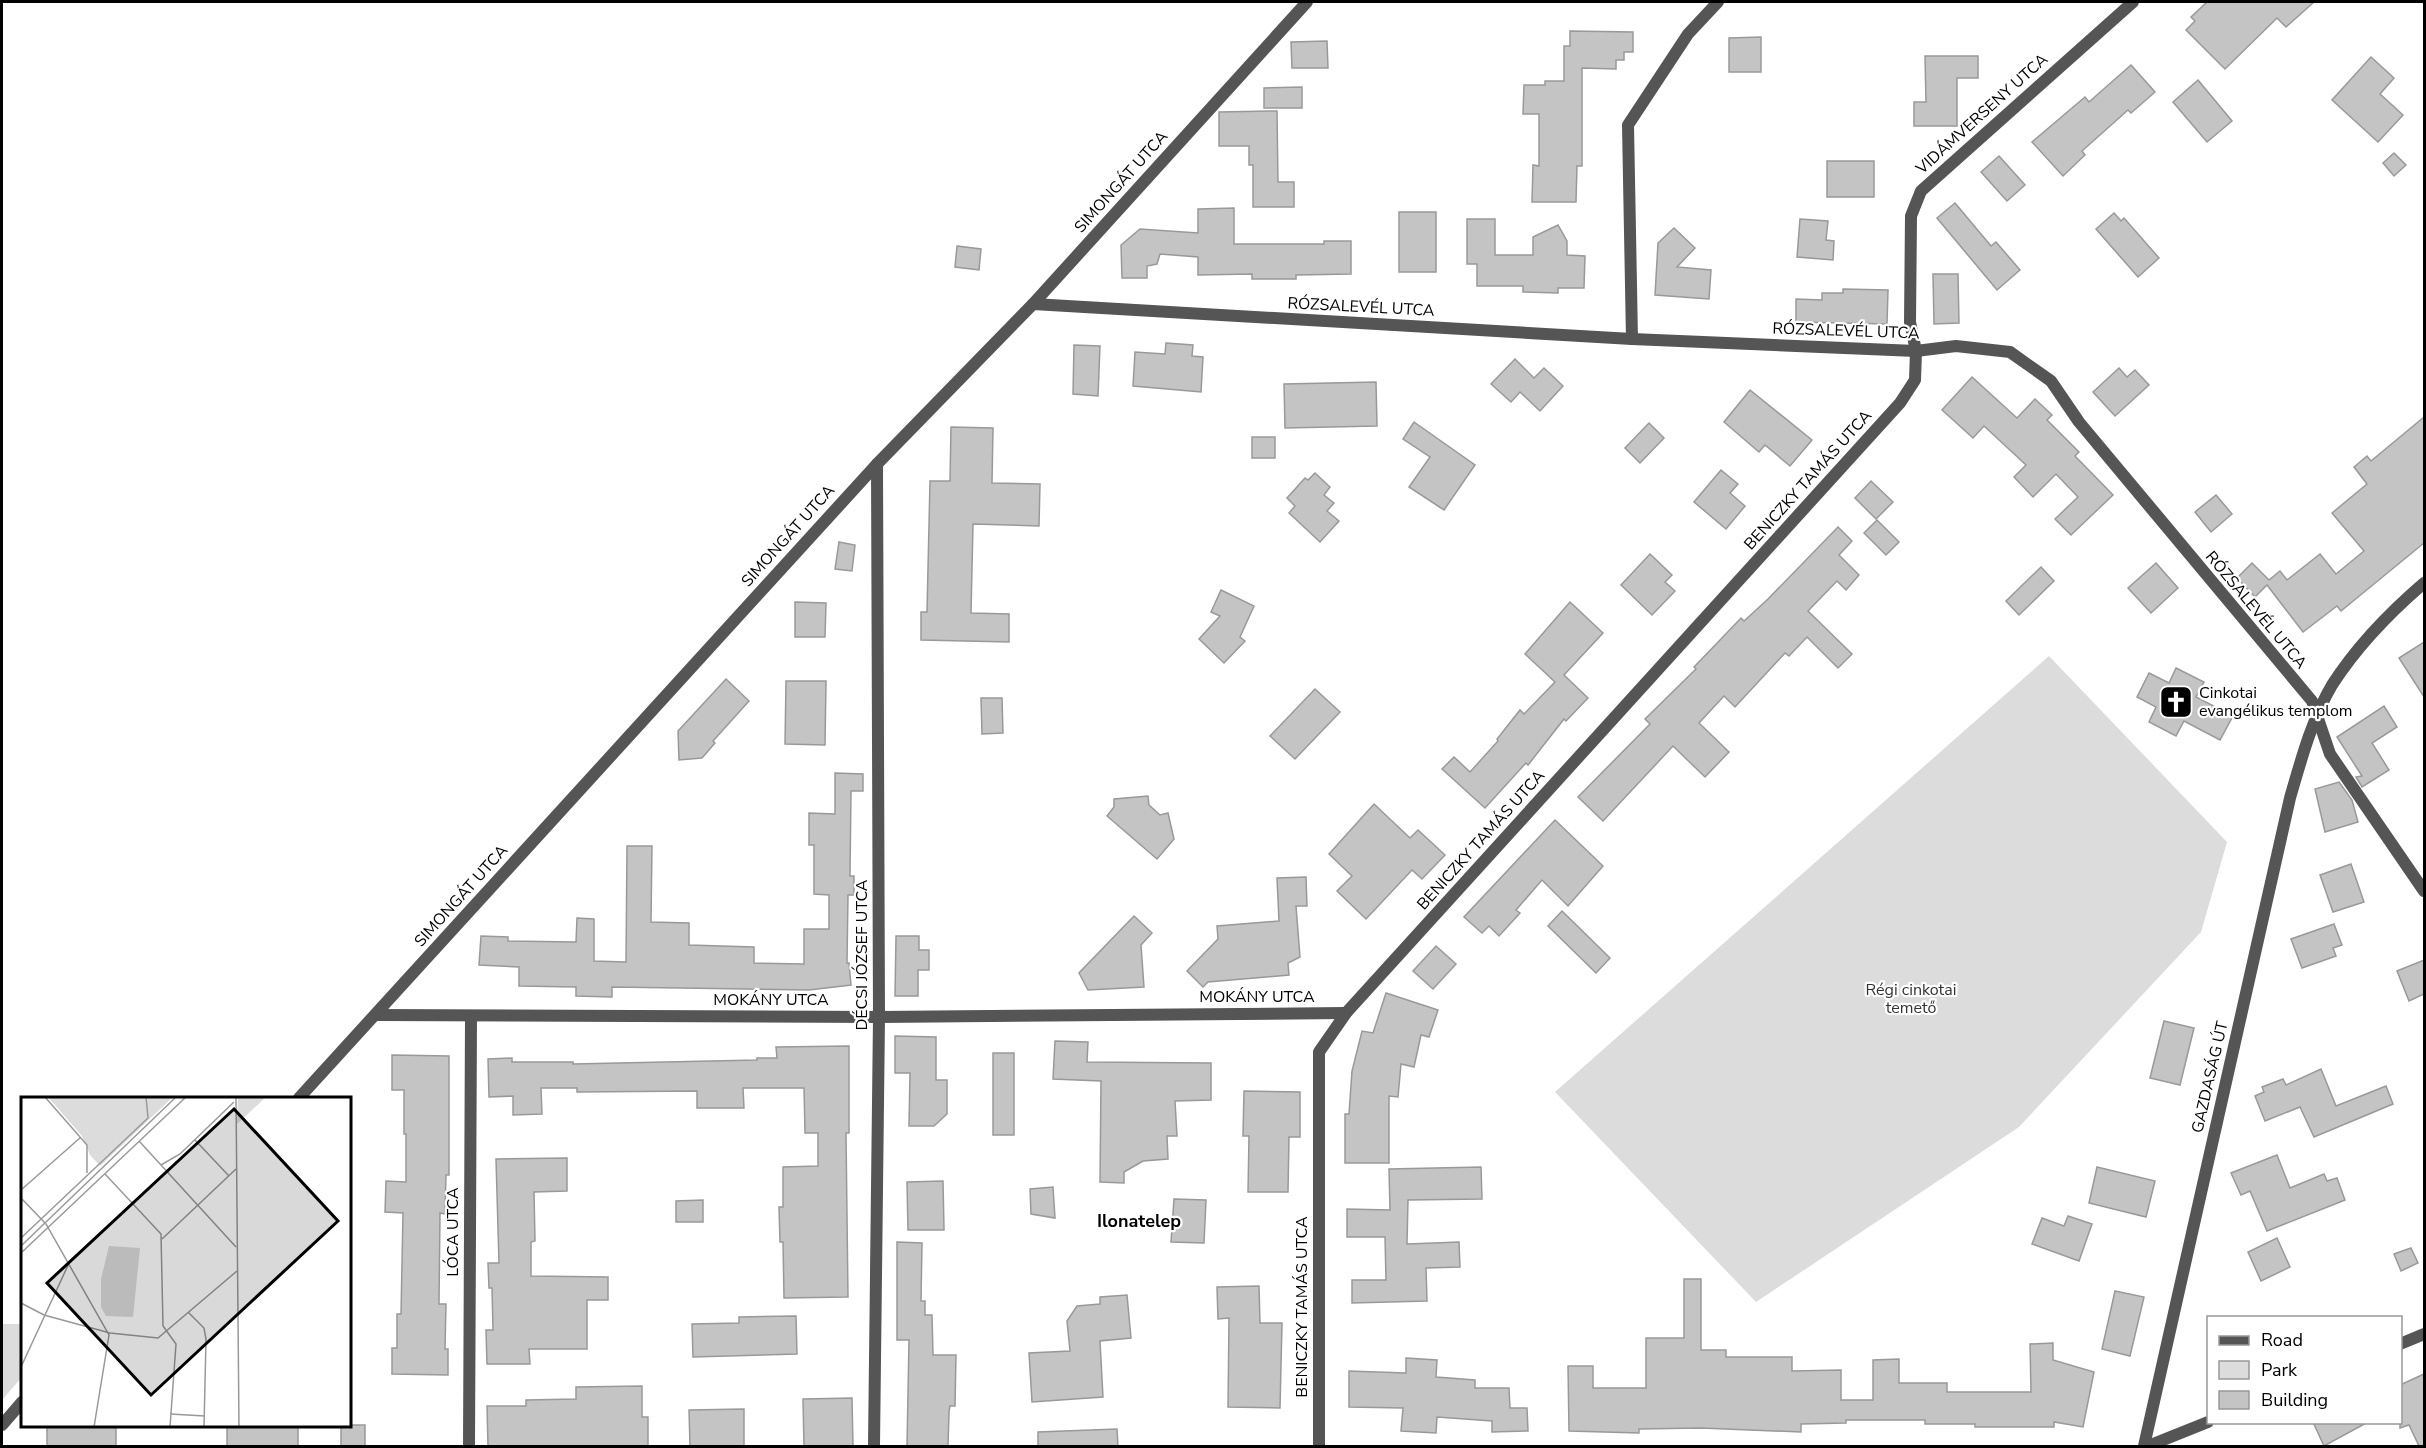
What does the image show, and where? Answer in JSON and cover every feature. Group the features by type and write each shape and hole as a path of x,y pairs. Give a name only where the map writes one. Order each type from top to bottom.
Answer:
{"street":[{"name":"SIMONGÁT UTCA","path":"300,1097 877,464 1033,304 1307,2"},
{"path":"1632,339 1628,126 1688,34 1718,2"},
{"name":"VIDÁMVERSENY UTCA","path":"1916,351 1910,322 1911,216 1921,191 2133,2"},
{"name":"RÓZSALEVÉL UTCA","path":"1033,304 1632,339 1916,351 1956,346 2010,352 2051,381 2079,422 2312,701 2330,754 2424,891"},
{"name":"BENICZKY TAMÁS UTCA","path":"1319,1446 1318,1052 1346,1013 1900,403 1914,380 1916,351"},
{"name":"DÉCSI JÓZSEF UTCA","path":"874,1446 879,1017 877,464"},
{"name":"GAZDASÁG ÚT","path":"2146,1446 2300,761 2331,687 2356,650 2381,622 2424,583"},
{"name":"MOKÁNY UTCA","path":"375,1015 879,1017 1346,1013"},
{"name":"LÓCA UTCA","path":"469,1446 471,1017"},
{"path":"2402,1343 2424,1334"},
{"path":"2,1425 21,1403"},
{"path":"2146,1446 2207,1422"}],"green space":[{"name":"Régi cinkotai temető","path":"2049,656 2227,842 2201,932 2019,1127 1756,1302 1555,1092"},
{"path":"2,1324 21,1324 21,1378 2,1400"}],"building":[{"path":"2207,2 2314,2 2286,27 2277,18 2225,69 2186,30 2195,21 2191,17"},
{"path":"1570,31 1633,32 1633,52 1624,52 1624,60 1616,60 1616,69 1582,68 1582,166 1577,166 1576,202 1532,202 1533,165 1539,166 1539,114 1523,114 1524,85 1545,85 1545,81 1564,81 1564,46 1570,46"},
{"path":"1761,37 1761,72 1729,72 1729,38"},
{"path":"1327,41 1328,68 1292,68 1291,42"},
{"path":"1925,56 1978,56 1978,78 1957,78 1957,126 1914,126 1914,102 1926,102"},
{"path":"2371,57 2394,78 2380,94 2403,115 2378,142 2332,100"},
{"path":"2131,65 2155,92 2131,113 2128,110 2082,151 2085,155 2063,176 2032,142 2085,97 2089,102"},
{"path":"2198,80 2232,121 2207,142 2173,102"},
{"path":"1302,87 1302,108 1264,108 1264,88"},
{"path":"1277,111 1278,182 1294,182 1294,207 1253,207 1253,165 1249,165 1249,146 1219,146 1219,112"},
{"path":"2394,153 2406,165 2394,176 2383,163"},
{"path":"1999,156 2025,185 2007,201 1981,172"},
{"path":"1827,161 1874,161 1874,197 1827,197"},
{"path":"1955,203 1991,246 1996,242 2020,270 1997,290 1937,218"},
{"path":"1234,208 1234,244 1324,244 1324,241 1351,241 1351,274 1296,275 1296,279 1252,279 1252,274 1198,275 1198,257 1160,254 1157,264 1147,266 1147,278 1122,278 1121,245 1140,229 1198,233 1198,209"},
{"path":"1399,212 1436,212 1436,272 1399,272"},
{"path":"2114,213 2121,221 2124,218 2159,258 2138,277 2096,229"},
{"path":"1467,219 1495,219 1495,255 1533,255 1533,237 1558,225 1567,241 1567,255 1585,256 1584,288 1558,288 1558,293 1523,292 1523,286 1477,286 1477,264 1467,264"},
{"path":"1800,219 1828,221 1826,240 1834,241 1833,260 1797,257"},
{"path":"1674,228 1695,248 1677,267 1711,270 1709,299 1655,295 1658,243"},
{"path":"957,246 981,249 979,270 955,267"},
{"path":"1933,274 1958,274 1959,323 1934,324"},
{"path":"1843,289 1888,290 1887,324 1796,322 1796,299 1822,300 1822,293 1843,293"},
{"path":"1166,343 1193,345 1192,356 1203,357 1201,392 1133,386 1135,352 1165,354"},
{"path":"1074,345 1100,346 1098,396 1073,394"},
{"path":"1515,359 1534,378 1544,368 1563,386 1540,411 1520,392 1511,402 1491,384"},
{"path":"2119,368 2127,377 2135,370 2149,385 2115,416 2093,392"},
{"path":"1972,377 2017,418 2035,399 2052,415 2047,420 2079,452 2075,456 2113,495 2071,535 2055,519 2078,497 2056,474 2033,497 2014,477 2026,465 1984,426 1973,438 1942,410"},
{"path":"1376,382 1377,426 1285,428 1284,384"},
{"path":"1750,390 1812,440 1790,466 1765,445 1759,452 1724,422"},
{"path":"2424,417 2424,543 2341,611 2337,606 2303,632 2267,585 2255,597 2237,578 2252,563 2269,580 2280,571 2287,580 2320,554 2336,574 2364,551 2332,513 2367,484 2354,467 2367,456 2371,461"},
{"path":"1414,422 1475,465 1444,510 1409,487 1430,457 1403,439"},
{"path":"1649,423 1664,438 1640,463 1625,448"},
{"path":"951,427 993,428 992,483 1040,484 1039,526 973,524 971,613 1009,614 1009,642 921,640 921,612 927,612 930,481 950,481"},
{"path":"1252,437 1275,437 1275,458 1252,458"},
{"path":"1721,470 1738,484 1730,493 1745,506 1726,529 1694,502"},
{"path":"1315,473 1330,487 1324,495 1334,503 1327,511 1339,521 1320,542 1289,513 1295,506 1287,498 1305,478 1308,480"},
{"path":"1871,481 1893,502 1876,519 1855,498"},
{"path":"2216,495 2232,514 2211,532 2195,512"},
{"path":"1877,520 1899,542 1886,555 1864,533"},
{"path":"1838,527 1852,541 1839,555 1859,575 1846,590 1837,581 1808,611 1852,654 1838,668 1807,637 1789,656 1785,653 1735,707 1724,696 1699,723 1729,752 1705,777 1673,746 1603,821 1578,797 1650,724 1645,719 1696,669 1694,667 1741,618 1744,621 1768,599"},
{"path":"839,542 855,545 852,571 835,569"},
{"path":"1650,554 1672,575 1665,582 1675,591 1652,615 1621,585"},
{"path":"2156,563 2178,588 2151,613 2128,588"},
{"path":"2041,567 2054,581 2019,615 2006,601"},
{"path":"1221,590 1254,606 1240,637 1245,641 1224,663 1199,639 1220,616 1211,612"},
{"path":"795,602 826,603 825,637 795,637"},
{"path":"1570,602 1603,633 1564,675 1588,698 1566,721 1564,719 1528,765 1526,763 1485,808 1442,769 1454,757 1470,772 1498,741 1497,739 1520,710 1524,714 1555,682 1525,654"},
{"path":"2424,642 2424,697 2399,658"},
{"name":"Cinkotai evangélikus templom","path":"2176,668 2204,682 2196,697 2233,716 2220,740 2184,721 2176,736 2149,722 2156,707 2137,697 2149,673 2169,683"},
{"path":"726,679 749,701 713,741 715,743 702,758 679,760 678,731"},
{"path":"786,681 826,681 825,745 785,744"},
{"path":"1315,689 1340,712 1295,759 1270,736"},
{"path":"981,698 1002,698 1003,733 982,734"},
{"path":"2384,706 2397,727 2372,743 2389,770 2362,787 2356,777 2362,776 2337,737"},
{"path":"835,773 863,774 863,791 851,791 850,876 854,876 854,895 848,895 847,963 849,963 851,985 809,990 612,987 612,997 576,996 576,987 519,986 519,967 479,965 481,936 508,937 508,941 576,942 577,918 594,919 594,961 626,962 627,846 652,846 651,922 689,923 689,945 754,947 754,963 804,964 804,929 829,929 829,895 814,894 814,845 809,845 809,813 835,814"},
{"path":"2339,782 2352,800 2358,822 2325,832 2315,789"},
{"path":"1148,796 1149,805 1160,815 1168,813 1174,839 1157,859 1107,816 1114,807 1114,799"},
{"path":"1374,804 1410,838 1418,830 1445,855 1422,879 1412,870 1366,919 1337,891 1352,876 1329,854"},
{"path":"1555,820 1603,866 1568,906 1542,880 1516,910 1520,913 1499,936 1489,926 1482,933 1464,917"},
{"path":"2351,864 2364,902 2333,912 2320,875"},
{"path":"1306,877 1307,906 1296,906 1300,957 1288,963 1289,975 1208,982 1203,987 1187,971 1218,939 1217,926 1279,921 1277,878"},
{"path":"1562,911 1610,958 1596,973 1548,926"},
{"path":"1134,916 1152,933 1141,945 1144,987 1088,990 1079,973"},
{"path":"2334,924 2342,945 2333,948 2336,956 2302,968 2291,939"},
{"path":"896,936 919,936 919,950 929,950 929,970 918,970 918,996 895,996"},
{"path":"1436,946 1456,964 1433,989 1413,971"},
{"path":"2424,960 2424,994 2409,1001 2397,971"},
{"path":"1386,993 1438,1010 1429,1037 1421,1035 1414,1067 1401,1064 1398,1097 1389,1096 1389,1163 1345,1163 1345,1114 1349,1114 1352,1071 1362,1031 1373,1033"},
{"path":"2164,1021 2194,1028 2180,1085 2150,1078"},
{"path":"895,1036 936,1037 936,1080 947,1080 947,1114 934,1126 909,1126 910,1073 895,1073"},
{"path":"1055,1041 1088,1042 1087,1062 1211,1063 1211,1100 1175,1101 1177,1136 1167,1136 1168,1159 1143,1161 1124,1172 1124,1183 1100,1182 1101,1081 1053,1079"},
{"path":"849,1046 849,1133 846,1133 848,1297 784,1298 783,1242 780,1242 779,1207 783,1207 783,1167 818,1166 818,1133 805,1133 804,1088 743,1088 744,1108 697,1108 697,1091 577,1092 577,1088 541,1088 542,1114 513,1115 513,1096 489,1097 488,1059 512,1058 512,1062 573,1062 573,1064 757,1060 757,1058 777,1058 776,1047"},
{"path":"993,1053 1014,1053 1014,1135 993,1135"},
{"path":"392,1055 449,1056 449,1175 446,1175 445,1214 440,1213 439,1304 446,1304 445,1349 448,1349 448,1375 392,1374 392,1348 397,1348 397,1314 401,1314 403,1213 385,1212 386,1181 406,1182 406,1134 404,1134 404,1090 392,1090"},
{"path":"2321,1069 2336,1106 2386,1086 2393,1104 2314,1137 2300,1107 2265,1121 2255,1096 2264,1092 2262,1087 2283,1079 2286,1085"},
{"path":"1244,1091 1300,1092 1300,1137 1289,1137 1288,1192 1248,1192 1249,1136 1243,1136"},
{"path":"2277,1155 2290,1188 2324,1174 2327,1181 2337,1178 2345,1200 2267,1231 2250,1191 2241,1195 2231,1173"},
{"path":"567,1158 567,1191 534,1192 535,1241 531,1242 531,1276 608,1277 608,1300 587,1300 587,1349 529,1349 530,1364 487,1364 486,1330 493,1330 492,1288 489,1288 488,1263 499,1263 496,1159"},
{"path":"1481,1167 1482,1199 1408,1200 1407,1244 1459,1242 1460,1267 1426,1268 1427,1301 1352,1303 1352,1280 1386,1280 1385,1237 1347,1237 1347,1209 1390,1210 1389,1169"},
{"path":"2097,1167 2155,1181 2146,1217 2089,1203"},
{"path":"943,1181 944,1230 908,1230 907,1182"},
{"path":"1053,1187 1055,1218 1031,1214 1030,1189"},
{"path":"1174,1199 1206,1200 1204,1243 1171,1242"},
{"path":"703,1200 703,1222 676,1222 676,1201"},
{"path":"2068,1216 2092,1224 2079,1261 2032,1244 2042,1218 2064,1226"},
{"path":"2277,1238 2290,1267 2261,1281 2248,1252"},
{"path":"897,1242 922,1243 921,1301 925,1301 925,1315 932,1315 933,1355 956,1355 955,1406 950,1406 948,1446 907,1446 909,1340 897,1340"},
{"path":"2411,1248 2418,1263 2401,1271 2394,1254"},
{"path":"1684,1279 1701,1279 1701,1350 1726,1350 1726,1357 1792,1357 1792,1371 1841,1370 1841,1400 1873,1400 1873,1360 1899,1359 1899,1383 1947,1383 1947,1392 2031,1392 2030,1344 2053,1343 2053,1360 2094,1372 2083,1427 2054,1422 2054,1427 1975,1427 1975,1424 1925,1424 1925,1420 1846,1420 1846,1423 1801,1424 1801,1432 1701,1428 1639,1429 1639,1433 1569,1431 1568,1366 1593,1366 1593,1388 1646,1388 1646,1338 1684,1338"},
{"path":"1259,1286 1260,1323 1282,1323 1280,1408 1228,1407 1229,1318 1218,1319 1217,1287"},
{"path":"2115,1291 2144,1297 2130,1356 2102,1349"},
{"path":"1127,1295 1131,1338 1100,1341 1103,1397 1032,1402 1029,1353 1070,1351 1067,1321 1077,1306 1100,1304 1100,1297"},
{"path":"796,1316 797,1354 693,1357 692,1324 739,1323 739,1317"},
{"path":"1406,1358 1437,1360 1436,1377 1475,1380 1475,1388 1509,1388 1510,1408 1527,1408 1528,1431 1492,1432 1492,1421 1437,1417 1436,1433 1401,1431 1403,1408 1349,1407 1349,1371 1406,1373"},
{"path":"2424,1374 2424,1446 2419,1446 2409,1425 2400,1428 2402,1424 2402,1384"},
{"path":"642,1386 642,1417 648,1417 648,1446 488,1446 487,1406 526,1406 526,1400 576,1399 576,1387"},
{"path":"852,1398 853,1446 804,1446 803,1399"},
{"path":"744,1409 744,1446 690,1446 689,1410"},
{"path":"2314,1424 2364,1424 2324,1446"},
{"path":"365,1425 365,1446 341,1446 341,1427"},
{"path":"47,1427 116,1427 116,1446 47,1446"},
{"path":"227,1427 298,1427 298,1446 227,1446"},
{"path":"1117,1429 1118,1446 1038,1446 1038,1432"}],"place":[{"name":"Cinkotai evangélikus templom","path":"2176,702"}],"district":[{"name":"Ilonatelep","path":"1139,1221"}]}
